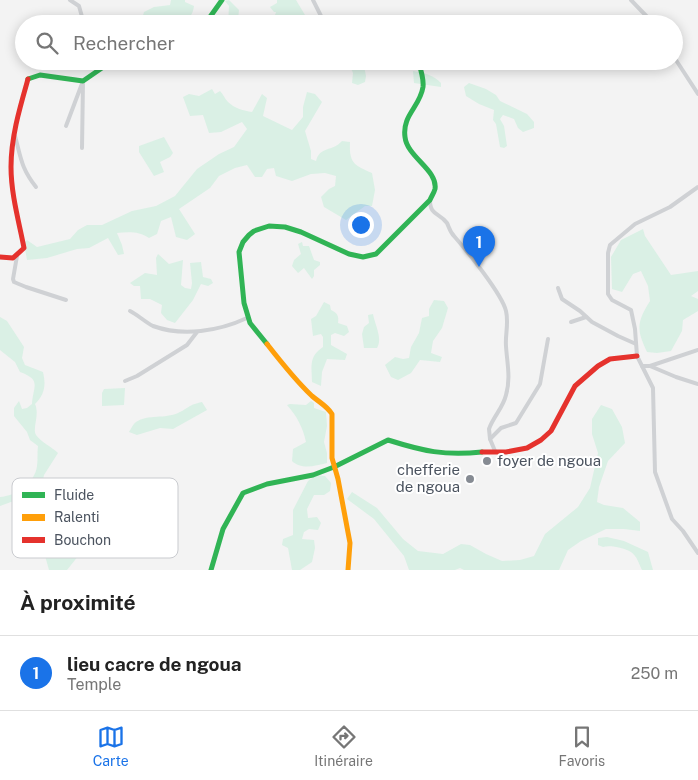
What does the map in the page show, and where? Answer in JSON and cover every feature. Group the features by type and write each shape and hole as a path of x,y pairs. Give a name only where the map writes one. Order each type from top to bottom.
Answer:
{"street":[{"path":"70,0 79,6 82,15"},
{"path":"211,15 222,0"},
{"path":"313,0 320,15"},
{"path":"631,0 645,15"},
{"path":"66,126 83,81 99,70"},
{"path":"348,570 350,541 332,458 332,420 330,410 312,396 293,376 247,318 239,252 244,240 255,231 269,226 286,227 345,252 371,256 376,254 430,200 436,187 436,181 407,148 404,134 406,122 418,102 424,87 421,70"},
{"path":"682,70 698,94"},
{"path":"1,259 17,256 21,252 24,243 12,178 14,131 26,82 30,76 54,76 83,81"},
{"path":"82,148 83,81"},
{"path":"14,131 19,158 36,187"},
{"path":"698,187 670,207 635,224 610,246 608,253 608,294 612,300 631,310 635,329 637,356 653,388 654,464 658,482 672,519 684,531 698,553"},
{"path":"430,200 430,208 433,213 446,221 453,235 482,272 506,310 508,388 503,406 489,429 490,439 495,451"},
{"path":"17,256 14,282 66,300"},
{"path":"558,288 562,299 605,329 636,344"},
{"path":"130,311 150,325 197,332 230,326 247,318"},
{"path":"571,322 586,316"},
{"path":"125,381 137,376 187,345 197,332"},
{"path":"490,439 502,427 516,423 537,391 542,376 548,339"},
{"path":"642,366 650,366 698,350"},
{"path":"211,570 224,528 243,493 267,484 313,475 334,467 388,440 422,451 442,454 512,452 535,444 551,431 572,391 588,375 610,359 637,356"},
{"path":"650,366 698,384"}],"green space":[{"path":"171,0 185,0 185,2 194,6 191,15 143,15 144,12 154,7 170,5"},
{"path":"229,0 239,10 238,15 228,15 229,6 225,1"},
{"path":"277,0 296,0 305,15 275,15 276,12 270,7 277,3"},
{"path":"352,70 365,70 365,82 358,85 352,83"},
{"path":"413,71 432,76 441,83 441,87 414,83"},
{"path":"469,83 486,89 496,95 500,101 527,114 534,122 534,128 523,132 518,128 514,119 503,115 500,119 504,126 507,146 504,148 500,147 496,124 493,120 494,110 466,96 464,87"},
{"path":"212,89 215,94 220,91 233,106 252,112 262,94 267,98 263,116 292,130 303,117 303,107 307,92 315,94 322,102 305,131 311,151 311,159 316,161 320,153 342,141 350,142 350,155 354,162 372,173 375,190 372,206 365,206 346,220 324,207 321,197 335,186 336,176 325,173 311,174 292,181 276,176 274,168 267,169 262,177 255,177 247,165 235,168 219,176 210,188 179,209 195,234 187,240 176,237 171,217 161,221 157,234 149,238 137,233 117,233 124,254 118,255 108,238 89,248 77,249 47,258 27,260 24,243 27,240 37,247 70,239 78,230 87,225 102,225 132,211 156,206 175,196 197,169 219,154 234,147 247,129 242,122 221,132 209,133 203,115 190,116 183,97 189,94 199,96"},
{"path":"164,137 173,153 170,157 160,162 164,172 154,176 139,152 139,146"},
{"path":"643,229 645,236 671,275 698,271 698,291 691,296 698,299 698,311 683,320 682,331 671,351 647,352 643,344 640,320 650,301 648,286 641,271 633,274 622,292 612,289 611,257 621,240"},
{"path":"302,242 303,246 309,246 314,260 320,262 320,265 314,270 312,279 304,268 298,273 292,266 294,260 301,254 298,244"},
{"path":"158,254 169,264 183,260 181,285 185,288 191,289 190,263 201,262 203,277 211,279 213,283 208,286 201,284 193,300 175,323 167,320 161,313 162,305 150,299 141,299 140,286 134,286 130,283 145,273 157,275 156,258"},
{"path":"434,300 444,301 448,308 442,328 433,341 431,353 442,357 440,362 420,360 411,373 398,380 391,377 385,365 395,357 409,358 411,347 419,333 422,318 429,316 429,309"},
{"path":"324,302 330,305 331,310 338,315 338,323 347,326 349,332 344,336 335,333 331,335 331,345 347,354 345,360 327,359 322,372 321,386 312,382 312,367 315,355 323,347 323,337 321,334 313,336 311,319 316,316"},
{"path":"373,314 379,336 379,344 377,348 364,348 362,334 364,327 369,323 368,315"},
{"path":"0,317 7,321 24,347 22,358 25,365 43,372 44,389 41,397 35,404 37,412 35,432 41,440 58,453 43,478 33,478 37,466 38,446 30,440 27,432 14,416 14,408 19,401 22,409 32,404 34,381 20,372 15,362 0,350"},
{"path":"125,388 124,405 102,406 102,393 104,389"},
{"path":"311,401 314,403 314,408 326,412 327,426 324,442 327,463 300,466 292,461 293,449 306,442 299,422 287,405 306,405"},
{"path":"202,402 207,410 173,429 160,428 137,435 129,432 135,423 141,420 173,415 191,405"},
{"path":"601,405 612,409 622,427 625,443 608,461 599,487 597,502 623,508 640,522 640,531 606,529 581,541 568,550 559,570 464,570 460,568 455,570 409,570 404,556 374,519 347,499 352,492 377,508 403,539 418,551 443,554 461,544 470,545 502,561 520,560 534,556 545,534 578,507 590,488 598,453 592,434 592,419"},
{"path":"316,475 325,476 331,483 330,491 324,495 314,495 307,509 308,518 317,517 321,523 318,530 309,529 304,532 302,539 314,540 315,548 312,562 300,570 292,570 288,548 282,545 283,539 293,535 293,510 308,481"},
{"path":"12,494 12,502 0,506 0,497"},
{"path":"607,537 624,541 648,552 653,570 642,570 638,560 631,552 617,547 598,545 598,538"},
{"path":"46,558 77,558 67,570 49,570"}],"traffic: fast":[{"path":"211,15 222,0"},
{"path":"28,79 40,75 83,81 99,70"},
{"path":"267,344 250,323 244,303 239,252 243,242 249,235 254,231 269,226 285,227 301,232 349,254 363,257 376,254 430,200 435,189 435,182 427,169 411,151 405,137 406,123 423,87 421,70"},
{"path":"211,570 223,529 243,493 267,484 313,475 334,467 388,440 434,452 482,452"}],"traffic: slow":[{"path":"267,344 300,384 332,414 332,458 338,479 350,543 348,570"}],"traffic: jam":[{"path":"0,257 13,258 24,248 11,177 11,156 14,133 28,79"},
{"path":"482,452 506,452 527,448 541,440 551,431 575,386 598,366 610,359 637,356"}],"place":[{"name":"lieu cacre de ngoua","path":"479,267"},
{"name":"foyer de ngoua","path":"487,461"},
{"name":"chefferie de ngoua","path":"470,479"}]}
